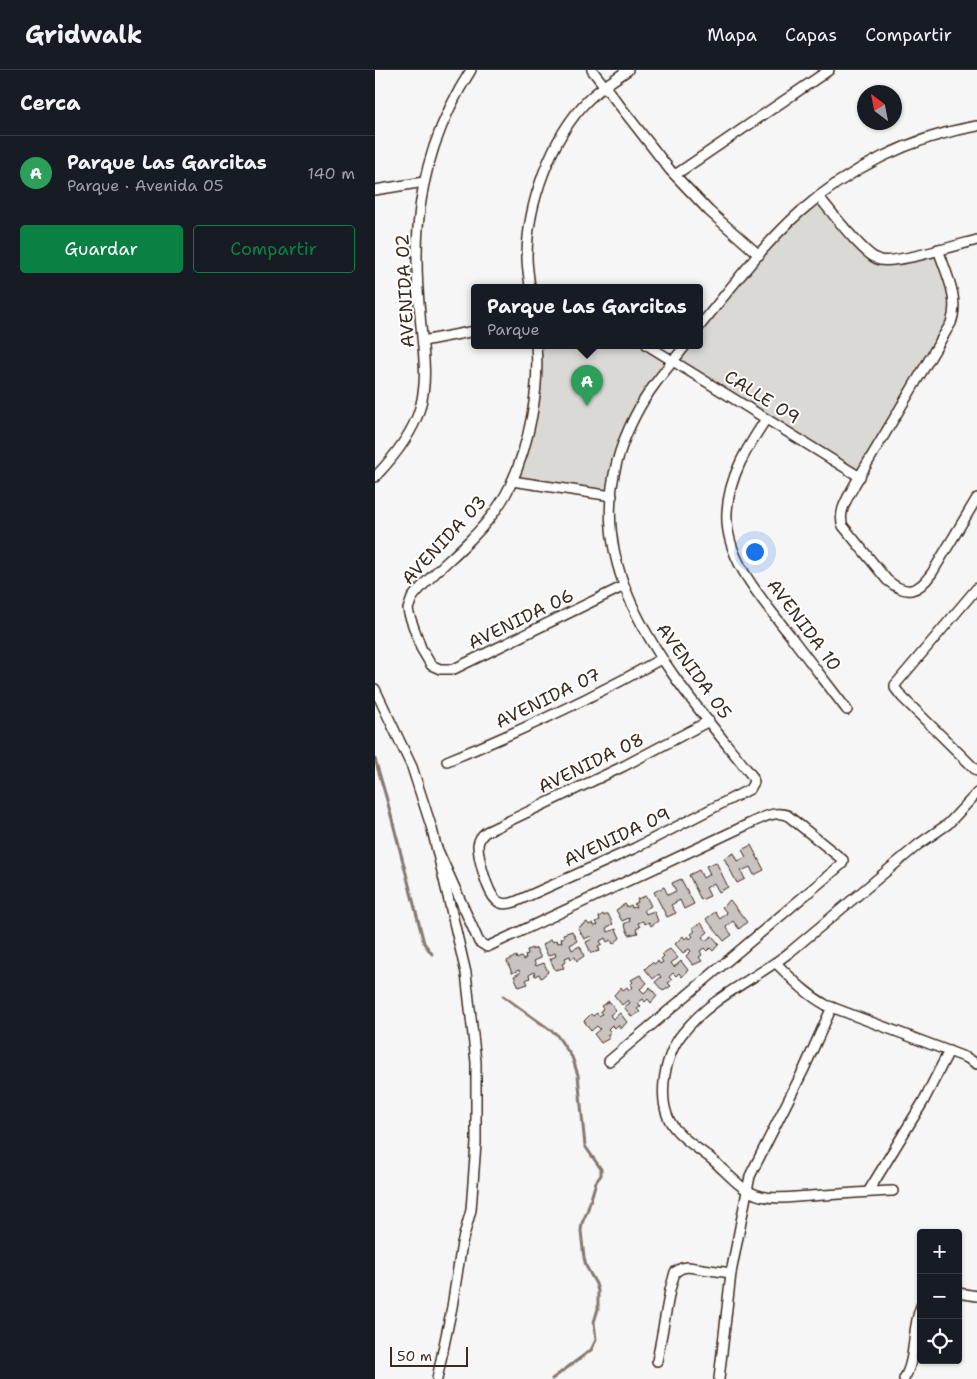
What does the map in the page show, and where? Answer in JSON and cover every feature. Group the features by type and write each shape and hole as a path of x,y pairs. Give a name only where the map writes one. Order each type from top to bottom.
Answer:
{"street":[{"name":"AVENIDA 02","path":"375,477 405,439 420,409 425,382 418,293 417,255 420,206 424,182 439,133 471,70"},
{"path":"592,70 675,175 709,211 759,255"},
{"path":"530,284 527,256 529,231 542,178 549,159 569,123 589,99 628,70"},
{"path":"675,175 829,70"},
{"path":"703,322 779,232 819,197 852,174 892,152 931,138 977,126"},
{"path":"375,190 424,182"},
{"path":"819,197 865,250 879,260 894,260 977,240"},
{"path":"938,250 954,297 955,307 951,323 859,477 843,508 841,520 877,570 887,580 901,590 913,590 926,582 945,554 977,498"},
{"path":"423,341 471,332"},
{"name":"AVENIDA 03","path":"431,665 421,648 409,614 408,609 411,598 482,526 503,498 512,481 528,431 535,399 538,370 537,349"},
{"name":"CALLE 09","path":"654,349 859,477"},
{"name":"AVENIDA 05","path":"683,349 645,400 621,448 612,496 610,522 612,541 624,586 639,620 661,659 752,776 754,782 751,789"},
{"name":"AVENIDA 10","path":"766,419 742,457 729,496 727,512 733,549 745,573 847,710"},
{"path":"512,481 612,496"},
{"name":"AVENIDA 06","path":"431,665 440,669 454,669 624,586"},
{"path":"977,588 897,682 895,688 977,771"},
{"name":"AVENIDA 07","path":"447,761 565,709 661,659"},
{"path":"375,689 412,767 437,848 466,973 477,1062 476,1143 471,1210 462,1243 452,1307 437,1379"},
{"name":"AVENIDA 08","path":"495,900 487,885 479,848 480,839 487,832 624,766 709,721"},
{"name":"AVENIDA 09","path":"495,900 503,904 517,901 635,848 751,789"},
{"path":"893,1190 782,1197 763,1197 754,1194 677,1132 668,1118 665,1106 664,1094 667,1063 671,1050 681,1034 695,1020 727,993 776,963 919,844 947,824 977,793"},
{"path":"437,848 479,942 487,947 771,815 780,813 787,815 840,856 843,860 842,864 609,1061"},
{"path":"776,963 812,997 832,1007 967,1058 977,1064"},
{"path":"719,1379 731,1273 743,1220 747,1190 754,1167 832,1007"},
{"path":"868,1192 923,1102 949,1051"},
{"path":"657,1361 669,1290 675,1272 689,1267 731,1273"},
{"path":"962,1294 977,1296"},
{"path":"903,1379 910,1364 918,1319"}],"shaded area":[{"path":"819,197 879,260 938,249 955,307 860,477 673,361 683,349 703,349 703,323 759,255"},
{"path":"536,349 654,349 673,361 636,414 612,496 512,481 528,431"}],"building":[{"path":"751,845 764,870 754,875 750,867 741,871 745,879 737,883 724,858 734,853 738,861 746,857 742,850"},
{"path":"716,862 728,887 719,892 714,883 706,888 710,896 701,900 689,875 699,870 703,878 710,874 706,866"},
{"path":"681,879 694,904 684,909 680,900 671,905 676,913 667,917 654,892 664,887 668,895 676,891 672,883"},
{"path":"646,896 651,906 644,910 646,914 654,911 658,921 651,926 649,922 645,924 643,921 638,923 640,927 636,929 638,933 629,935 624,924 630,921 629,918 622,921 616,910 625,904 627,907 631,905 632,908 636,907 634,904 638,902 637,899"},
{"path":"730,900 747,922 739,929 733,921 726,927 732,935 724,941 706,919 715,912 720,919 727,913 722,907"},
{"path":"603,914 604,916 608,914 613,924 606,928 608,932 616,929 620,938 613,944 611,940 607,942 605,938 600,941 602,944 598,946 600,951 591,953 586,942 592,939 591,936 584,939 578,928 587,922 589,925 593,923 594,926 598,925 596,922 600,920 599,917"},
{"path":"701,923 708,932 702,937 705,941 712,936 719,944 713,951 710,948 707,951 704,948 700,951 702,955 699,957 702,961 693,965 686,956 691,951 689,949 683,953 675,944 683,936 685,939 688,936 690,939 693,936 691,934 695,931 692,928"},
{"path":"572,931 577,941 570,945 572,950 580,946 584,956 577,961 575,957 571,959 570,956 565,958 566,962 562,964 564,968 555,970 550,959 556,956 555,953 548,956 543,945 551,939 553,942 557,940 558,943 562,942 563,934"},
{"path":"532,948 532,950 536,948 541,958 534,961 536,966 544,963 548,972 541,978 539,974 535,976 534,972 526,980 528,984 519,987 514,976 520,973 519,970 512,973 507,961 516,956 517,959 521,957 523,960 526,958 525,955 528,954 527,950"},
{"path":"670,949 678,958 671,963 674,967 681,961 688,970 682,977 679,973 676,976 673,973 669,977 672,980 668,983 671,986 663,991 655,982 661,977 659,974 653,979 645,969 652,962 654,964 658,961 660,964 663,962 661,959 664,956 662,954"},
{"path":"640,975 647,983 640,989 644,993 650,987 657,996 651,1003 648,999 645,1002 643,999 638,1003 641,1006 637,1009 640,1012 632,1017 624,1007 630,1003 628,1000 622,1005 614,995 621,987 623,990 627,987 629,990 633,982 631,980"},
{"path":"609,1001 616,1010 610,1015 613,1019 620,1013 627,1022 621,1029 618,1025 615,1028 612,1025 608,1029 611,1032 607,1035 610,1038 601,1043 594,1034 600,1029 597,1026 591,1031 584,1021 591,1014 593,1016 597,1013 599,1016 602,1014 600,1011 603,1009 601,1006"}],"waterway":[{"path":"375,759 424,943 432,954"},
{"path":"503,996 556,1034 572,1057 578,1075 585,1146 601,1169 601,1175 596,1182 581,1231 586,1266 598,1291 598,1309 594,1322 596,1340 591,1350 552,1379"}],"place":[{"name":"Parque Las Garcitas","path":"587,406"}]}
